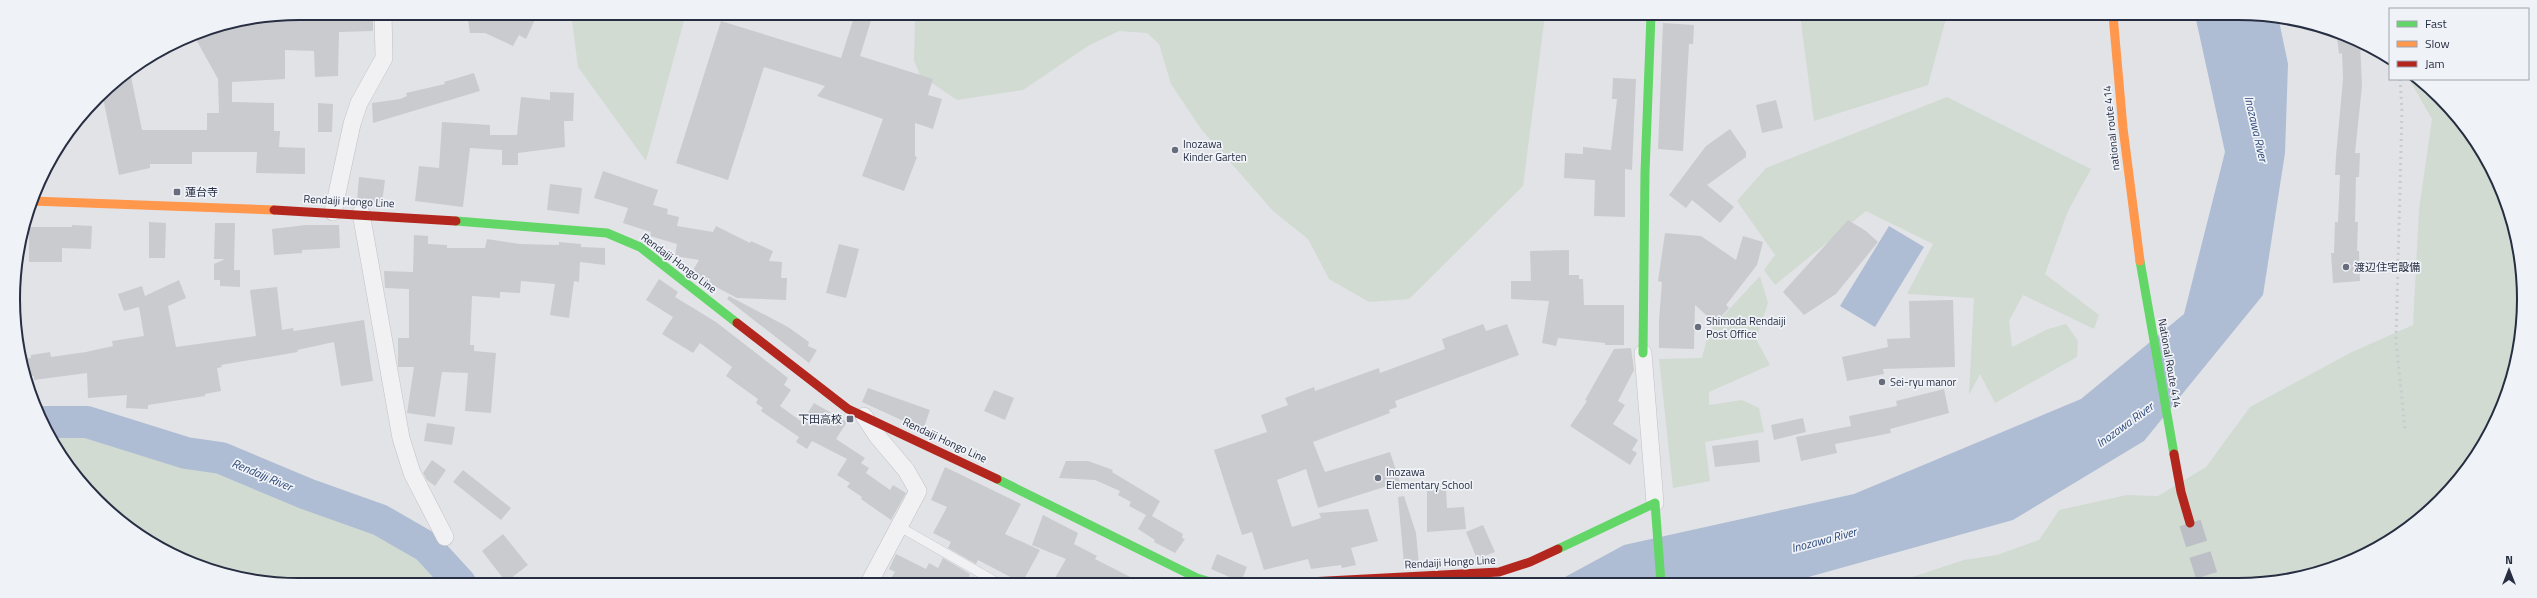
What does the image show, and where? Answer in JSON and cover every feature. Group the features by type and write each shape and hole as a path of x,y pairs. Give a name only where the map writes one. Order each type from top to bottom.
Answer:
{"main road":[{"path":"1643,353 1645,172 1651,20"},
{"name":"national route 414","path":"2112,20 2122,128 2136,238"},
{"name":"Rendaiji Hongo Line","path":"38,201 333,212 607,233 625,239 640,247 848,409 978,469 1192,578"},
{"name":"National Route 414","path":"2136,238 2180,492 2190,523"},
{"name":"Rendaiji Hongo Line","path":"1384,578 1499,572 1530,562 1655,511"},
{"path":"1655,511 1661,578"}],"street":[{"path":"333,212 352,124 359,103 384,58 383,20"},
{"path":"361,214 401,438 412,473 445,537"},
{"path":"1643,353 1655,511"},
{"path":"864,416 878,437 917,487 916,496 871,578"}],"lane":[{"path":"900,526 991,578"}],"shaded area":[{"path":"572,20 684,20 646,161 578,67"},
{"path":"915,20 1544,20 1523,186 1409,299 1369,302 1329,279 1308,239 1273,211 1201,129 1171,84 1159,44 1147,33 1119,31 1088,46 1023,90 957,100 920,75 914,61"},
{"path":"1801,20 1946,20 1928,85 1814,121"},
{"path":"2410,80 2422,89 2448,115 2459,129 2480,160 2496,192 2512,245 2515,263 2517,299 2515,335 2512,353 2496,406 2470,454 2448,483 2422,509 2378,541 2345,557 2292,573 2274,576 2238,578 1909,578 1964,560 1997,555 2039,540 2059,510 2127,495 2158,496 2206,467 2250,407 2352,352 2413,325 2419,210 2432,119"},
{"path":"1947,97 2091,169 2068,211 2045,274 2099,315 2094,329 2023,295 2009,321 2012,347 2048,329 2066,324 2078,341 2077,357 1995,403 1980,374 1969,395 1974,298 1907,294 1933,244 1866,211 1775,285 1764,270 1775,255 1737,201 1766,168"},
{"path":"1760,276 1768,303 1756,339 1770,365 1709,392 1709,405 1742,400 1759,408 1764,432 1705,442 1710,481 1673,488 1659,359 1702,358 1709,331"},
{"path":"56,427 152,452 303,498 389,533 431,565 441,578 299,578 263,576 245,573 192,557 159,541 115,509 89,483 78,469 67,454 52,428"}],"water":[{"name":"Inozawa River","path":"2196,20 2238,20 2279,23 2288,64 2285,153 2263,295 2144,441 2013,520 1805,578 1563,578 1624,545 1854,494 2081,399 2184,314 2225,152"},
{"path":"1889,226 1924,247 1875,327 1840,306"}],"building":[{"path":"373,20 373,31 339,32 338,76 315,77 314,51 285,50 285,79 232,82 232,102 274,103 274,131 280,131 279,147 305,148 305,174 256,173 257,152 192,152 192,164 150,164 150,168 119,175 104,100 115,89 131,77 142,130 207,130 207,113 219,113 218,79 196,40 245,25 263,22"},
{"path":"468,20 535,20 526,39 519,35 513,46 485,33 470,33"},
{"path":"853,20 871,20 860,56 933,79 928,95 942,99 933,129 915,123 915,156 917,157 904,191 862,176 883,119 817,96 825,86 764,67 728,180 676,163 721,21 841,58"},
{"path":"1663,23 1694,25 1693,44 1689,44 1683,151 1658,149"},
{"path":"2337,38 2360,49 2362,86 2355,153 2360,153 2359,177 2356,177 2355,222 2358,222 2357,251 2359,251 2360,281 2333,283 2331,253 2334,253 2335,222 2338,222 2340,175 2335,175 2343,79 2342,53 2339,54"},
{"path":"474,73 480,91 373,123 372,103 400,99 407,96 406,93 445,84 444,82"},
{"path":"1613,78 1636,79 1632,170 1625,169 1625,217 1594,216 1595,180 1564,178 1565,153 1583,154 1583,147 1611,150 1617,99 1612,99"},
{"path":"550,92 574,93 573,121 564,121 565,147 518,153 518,165 502,165 502,150 470,148 463,207 415,201 419,166 439,168 442,122 490,125 490,135 517,135 521,97 550,100"},
{"path":"1776,100 1783,128 1762,133 1756,105"},
{"path":"318,103 333,104 332,132 318,132"},
{"path":"1730,129 1746,152 1746,157 1707,185 1734,207 1720,223 1692,200 1686,208 1669,195 1706,146"},
{"path":"603,171 658,190 653,205 668,209 667,214 679,217 677,226 713,232 716,226 750,243 751,241 773,251 769,261 782,262 781,278 787,278 786,300 737,298 703,280 692,272 699,260 675,256 677,244 650,236 651,232 623,223 628,208 594,198"},
{"path":"359,177 385,180 382,203 357,201"},
{"path":"550,184 582,188 579,214 547,210"},
{"path":"1848,220 1866,231 1878,242 1836,294 1804,315 1783,292"},
{"path":"149,222 166,223 165,258 149,258"},
{"path":"215,223 235,223 234,270 240,270 240,287 220,286 220,280 214,280 214,264 225,259 214,259"},
{"path":"72,225 92,226 91,249 62,248 62,262 29,262 30,227 72,227"},
{"path":"306,225 339,225 340,248 302,250 302,253 274,255 272,229"},
{"path":"1665,233 1701,236 1736,260 1743,236 1763,242 1757,265 1726,305 1729,308 1715,323 1695,305 1694,349 1659,348 1659,320 1662,282 1658,281"},
{"path":"414,235 428,236 428,244 447,245 447,248 485,248 487,239 520,244 559,245 559,242 581,244 581,247 605,248 605,265 580,262 579,282 574,281 569,318 550,315 555,284 521,281 520,293 500,292 500,298 472,296 470,345 474,345 474,351 496,353 491,413 465,411 468,373 442,372 435,417 407,413 414,367 398,367 398,338 409,338 409,289 385,288 384,271 413,272"},
{"path":"839,244 859,249 846,298 826,293"},
{"path":"1569,250 1569,275 1579,275 1579,279 1583,279 1584,305 1624,305 1624,345 1605,345 1605,343 1558,338 1556,346 1542,343 1549,301 1511,299 1511,281 1531,281 1530,251"},
{"path":"659,279 678,292 675,297 716,322 788,378 784,385 791,390 780,406 802,422 814,403 847,422 836,439 865,458 861,463 869,468 866,473 890,490 893,485 906,493 891,520 861,499 862,497 847,487 850,483 837,475 847,459 812,441 807,449 796,442 799,437 761,411 763,408 756,403 758,399 726,376 732,367 700,343 693,353 662,334 673,317 646,300"},
{"path":"179,280 186,298 168,306 176,347 256,336 250,290 277,287 282,330 293,328 294,331 364,320 373,381 341,386 334,342 297,350 298,352 221,365 222,367 217,368 221,391 205,394 205,396 148,405 148,409 126,408 127,395 88,398 87,373 34,380 34,376 32,377 27,358 31,358 31,355 50,352 51,357 86,352 113,346 112,341 144,336 139,307 124,311 118,294 142,286 145,296"},
{"path":"729,296 788,327 809,342 808,346 817,350 809,363 727,299"},
{"path":"1953,300 1955,367 1883,369 1884,374 1847,381 1842,357 1888,347 1887,339 1910,338 1909,301"},
{"path":"1483,324 1486,331 1507,324 1519,355 1395,401 1397,407 1389,410 1390,413 1313,442 1325,472 1390,452 1400,482 1318,508 1306,469 1277,480 1292,527 1321,518 1319,513 1368,509 1378,541 1351,548 1356,565 1342,568 1341,565 1311,569 1308,559 1264,570 1252,532 1242,535 1214,450 1267,432 1261,415 1288,405 1285,398 1314,387 1315,391 1379,368 1380,373 1445,349 1442,339"},
{"path":"1631,348 1634,370 1618,401 1625,405 1613,424 1638,440 1632,450 1637,453 1630,465 1570,426 1587,401 1585,400 1614,349"},
{"path":"868,388 930,410 923,430 862,402"},
{"path":"1944,389 1949,413 1890,429 1891,433 1835,444 1837,453 1801,461 1796,437 1851,426 1849,416 1897,406 1896,401"},
{"path":"994,390 1014,398 1005,420 984,411"},
{"path":"1803,418 1806,432 1774,440 1771,425"},
{"path":"427,423 455,427 452,445 424,441"},
{"path":"1758,440 1760,462 1715,467 1712,446"},
{"path":"432,460 446,470 435,486 427,480 423,473"},
{"path":"1066,461 1088,461 1113,470 1112,472 1160,501 1152,516 1183,534 1182,538 1185,539 1175,553 1154,542 1155,540 1138,529 1146,515 1129,506 1131,502 1118,495 1120,491 1095,480 1059,478"},
{"path":"945,467 1021,504 1005,534 1040,550 1025,578 1012,578 978,560 976,564 948,548 951,542 933,533 947,507 931,500"},
{"path":"463,470 511,508 501,520 453,482"},
{"path":"1446,489 1447,508 1464,507 1466,529 1427,532 1427,491"},
{"path":"1404,496 1416,533 1419,564 1404,564 1398,497"},
{"path":"1043,515 1078,533 1074,544 1097,556 1095,559 1132,578 1055,578 1066,559 1032,545"},
{"path":"1483,525 1495,552 1477,559 1466,532"},
{"path":"503,534 528,565 511,578 503,578 482,551"},
{"path":"896,554 926,569 929,563 938,568 943,558 970,574 969,578 891,578 895,572 889,569"},
{"path":"1217,554 1247,567 1243,578 1232,578 1211,569"}],"waterway":[{"name":"Rendaiji River","path":"49,422 87,422 186,453 221,458 307,494 380,520 427,547 455,578"}],"tunnel":[{"path":"2190,523 2207,578"}],"railway":[{"path":"2400,80 2402,111 2396,341 2405,429"}],"traffic: fast":[{"path":"1643,353 1645,172 1651,20"},
{"path":"456,221 607,233 640,247 737,323"},
{"path":"2140,261 2174,454"},
{"path":"997,479 1197,578"},
{"path":"1558,549 1655,503 1661,578"}],"traffic: slow":[{"path":"2113,20 2123,128 2140,261"},
{"path":"38,201 274,210"}],"traffic: jam":[{"path":"274,210 456,221"},
{"path":"737,323 848,409 997,479"},
{"path":"2174,454 2181,492 2190,523"},
{"path":"1384,578 1499,572 1530,562 1558,549"}],"place":[{"name":"Inozawa Kinder Garten","path":"1175,150"},
{"name":"蓮台寺","path":"177,192"},
{"name":"渡辺住宅設備","path":"2346,267"},
{"name":"Shimoda Rendaiji Post Office","path":"1698,327"},
{"name":"Sei-ryu manor","path":"1882,382"},
{"name":"下田高校","path":"850,419"},
{"name":"Inozawa Elementary School","path":"1378,478"}]}
